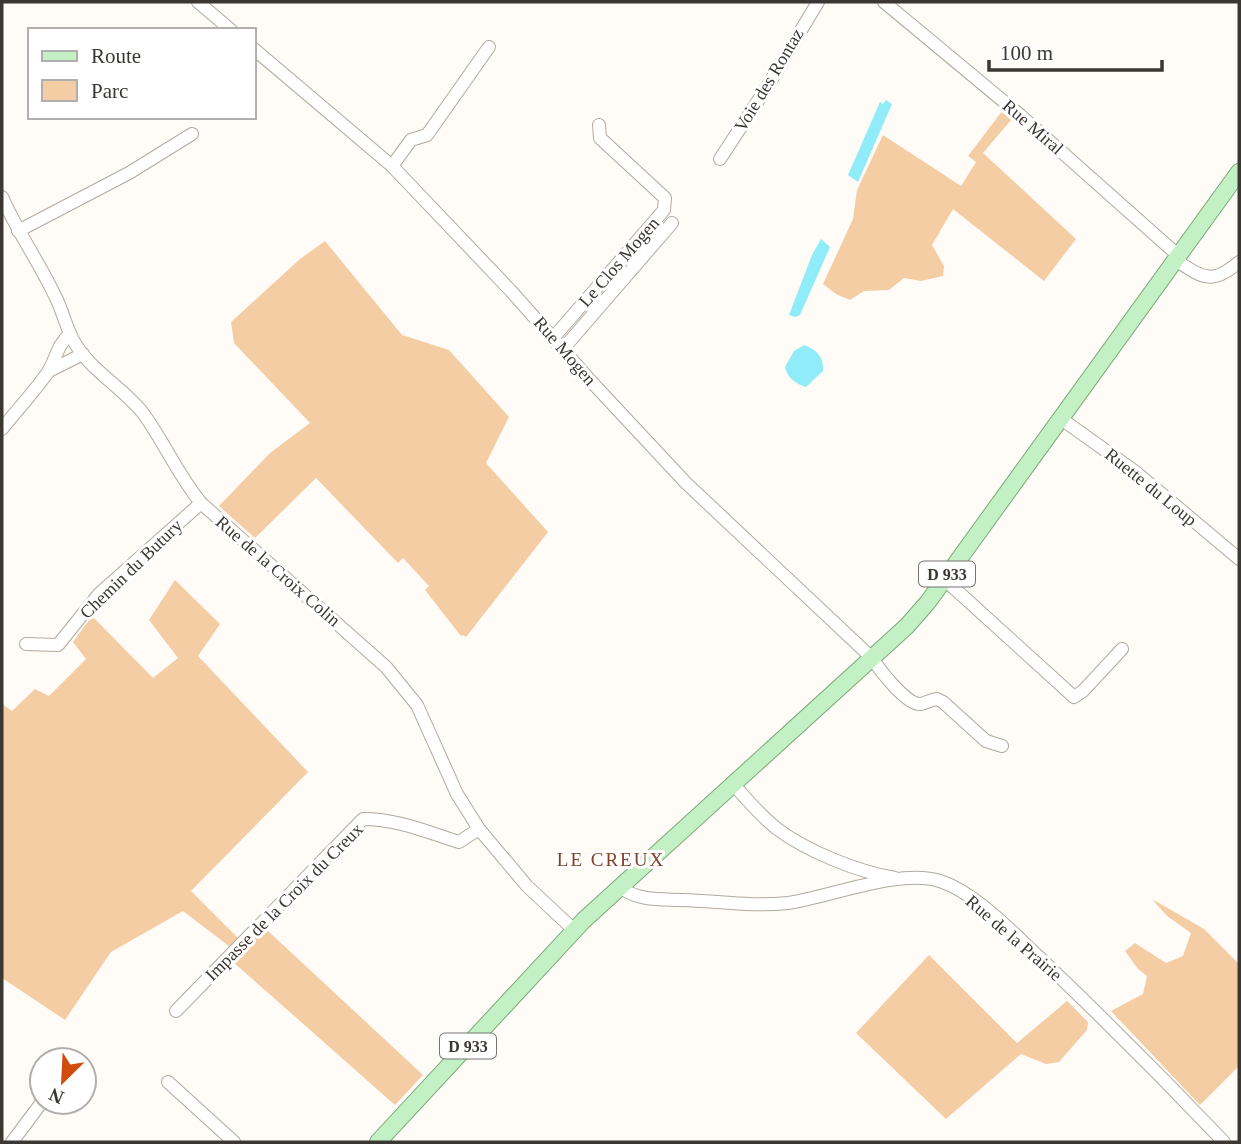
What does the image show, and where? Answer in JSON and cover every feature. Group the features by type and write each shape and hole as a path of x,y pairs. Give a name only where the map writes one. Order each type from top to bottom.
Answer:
{"main road":[{"name":"D 933","path":"377,1142 574,930 907,626 944,579 1239,172"}],"street":[{"path":"198,2 229,28"},
{"name":"Voie des Rontaz","path":"720,159 818,2"},
{"name":"Rue Miral","path":"886,3 1020,115 1178,259 1208,278 1216,277 1239,262"},
{"path":"392,166 411,140 427,135 489,47"},
{"name":"Rue Mogen","path":"256,51 392,166 554,337 588,378 686,483 872,658 911,702 943,702 986,741 1002,746"},
{"name":"Le Clos Mogen","path":"554,337 664,210 665,198 600,138 599,124"},
{"path":"18,231 129,173 192,134"},
{"name":"Rue de la Croix Colin","path":"2,197 18,231 57,298 70,334 83,354 138,408 201,503 386,667 417,705 457,794 480,829 527,886 574,930"},
{"path":"564,349 672,223"},
{"path":"2,429 49,371 58,349 70,334"},
{"path":"49,371 83,354"},
{"name":"Ruette du Loup","path":"1060,418 1137,474 1239,559"},
{"name":"Chemin du Butury","path":"26,644 58,645 99,594 201,503"},
{"path":"944,579 1074,697 1083,691 1122,649"},
{"path":"734,785 765,819 789,838 856,867 899,879"},
{"name":"Impasse de la Croix du Creux","path":"176,1011 363,819 382,819 404,824 459,842 480,829"},
{"path":"852,888 856,867"},
{"name":"Rue de la Prairie","path":"621,888 641,898 757,905 789,903 899,879 928,878 950,885 994,916 1102,1016 1224,1142"},
{"path":"169,1082 234,1142"},
{"path":"12,1142 32,1116"}],"green space":[{"path":"1003,110 1012,119 983,153 1076,239 1044,281 953,209 932,245 944,266 943,276 921,281 904,278 889,290 864,291 850,300 823,284 853,219 857,190 883,135 961,186 976,162 968,156"},
{"path":"325,241 402,335 449,350 509,417 486,463 548,532 466,637 461,636 425,590 429,586 403,558 398,563 316,478 255,538 219,506 270,453 310,423 234,343 231,322 300,259"},
{"path":"175,580 220,624 198,656 308,772 191,891 246,946 268,931 423,1075 395,1105 232,961 238,953 183,911 111,952 65,1020 2,978 2,704 12,711 35,689 49,696 86,659 73,642 92,616 153,678 178,658 149,620"},
{"path":"1152,899 1204,929 1239,964 1239,1066 1200,1105 1111,1011 1143,994 1147,976 1138,969 1125,951 1135,943 1166,963 1183,956 1191,933 1167,916"},
{"path":"929,955 1017,1043 1067,1001 1088,1022 1087,1030 1059,1062 1046,1064 1021,1054 946,1119 856,1033"}],"water":[{"path":"886,100 892,104 858,182 848,175 880,102 883,104"},
{"path":"821,239 830,247 800,315 789,315 812,255"},
{"path":"804,345 819,355 823,366 823,371 806,387 792,380 785,367 794,351"}],"district":[{"name":"LE CREUX","path":"611,859"}]}
